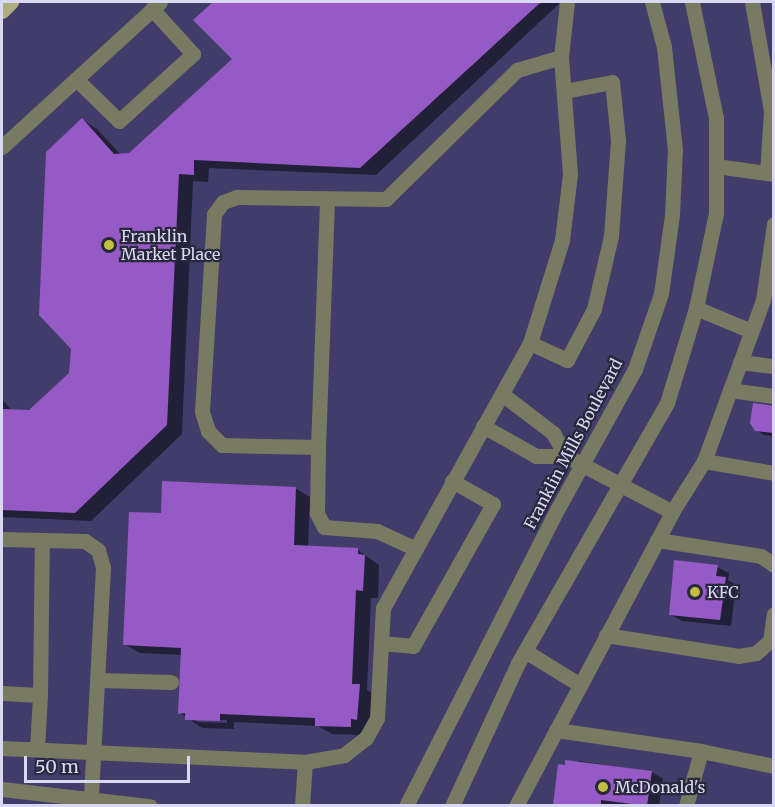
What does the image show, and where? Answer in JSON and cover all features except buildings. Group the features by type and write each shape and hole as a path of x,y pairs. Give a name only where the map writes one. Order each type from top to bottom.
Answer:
{"main road":[{"path":"2,10 11,2"}],"street":[{"path":"2,748 305,762 344,755 366,738 377,718 383,608 414,548 530,343 562,240 570,174 561,57 567,2"},
{"name":"Franklin Mills Boulevard","path":"406,806 582,465 635,369 661,294 672,215 675,150 664,47 652,2"},
{"path":"452,806 525,651 667,403 696,308 716,213 716,118 692,2"},
{"path":"716,166 770,174 772,112 752,2"},
{"path":"2,147 156,5 193,54 119,121 76,79"},
{"path":"318,447 222,445 208,431 202,411 214,214 223,202 237,197 386,199 517,70 561,57"},
{"path":"530,343 567,360 594,309 611,236 618,140 612,82 564,91"},
{"path":"327,198 317,513 324,527 377,531 414,548"},
{"path":"516,806 672,512 704,461 751,331 768,300 774,224"},
{"path":"696,308 751,331"},
{"path":"740,362 774,366"},
{"path":"730,390 774,396"},
{"path":"502,394 553,433 566,456"},
{"path":"483,426 536,456 566,456 672,512"},
{"path":"704,461 774,473"},
{"path":"381,643 413,646 493,504 452,482"},
{"path":"2,539 85,541 98,550 103,567 96,752 91,799"},
{"path":"37,749 42,540"},
{"path":"657,540 761,556 774,565"},
{"path":"606,636 738,656 756,653 770,641 774,614"},
{"path":"525,651 580,685"},
{"path":"99,680 171,682"},
{"path":"2,693 40,695"},
{"path":"556,730 701,751 774,766"},
{"path":"686,806 701,751"},
{"path":"302,806 305,762"},
{"path":"2,789 150,806"}],"place":[{"name":"Franklin Market Place","path":"109,245"},
{"name":"KFC","path":"695,592"},
{"name":"McDonald's","path":"603,787"}]}
